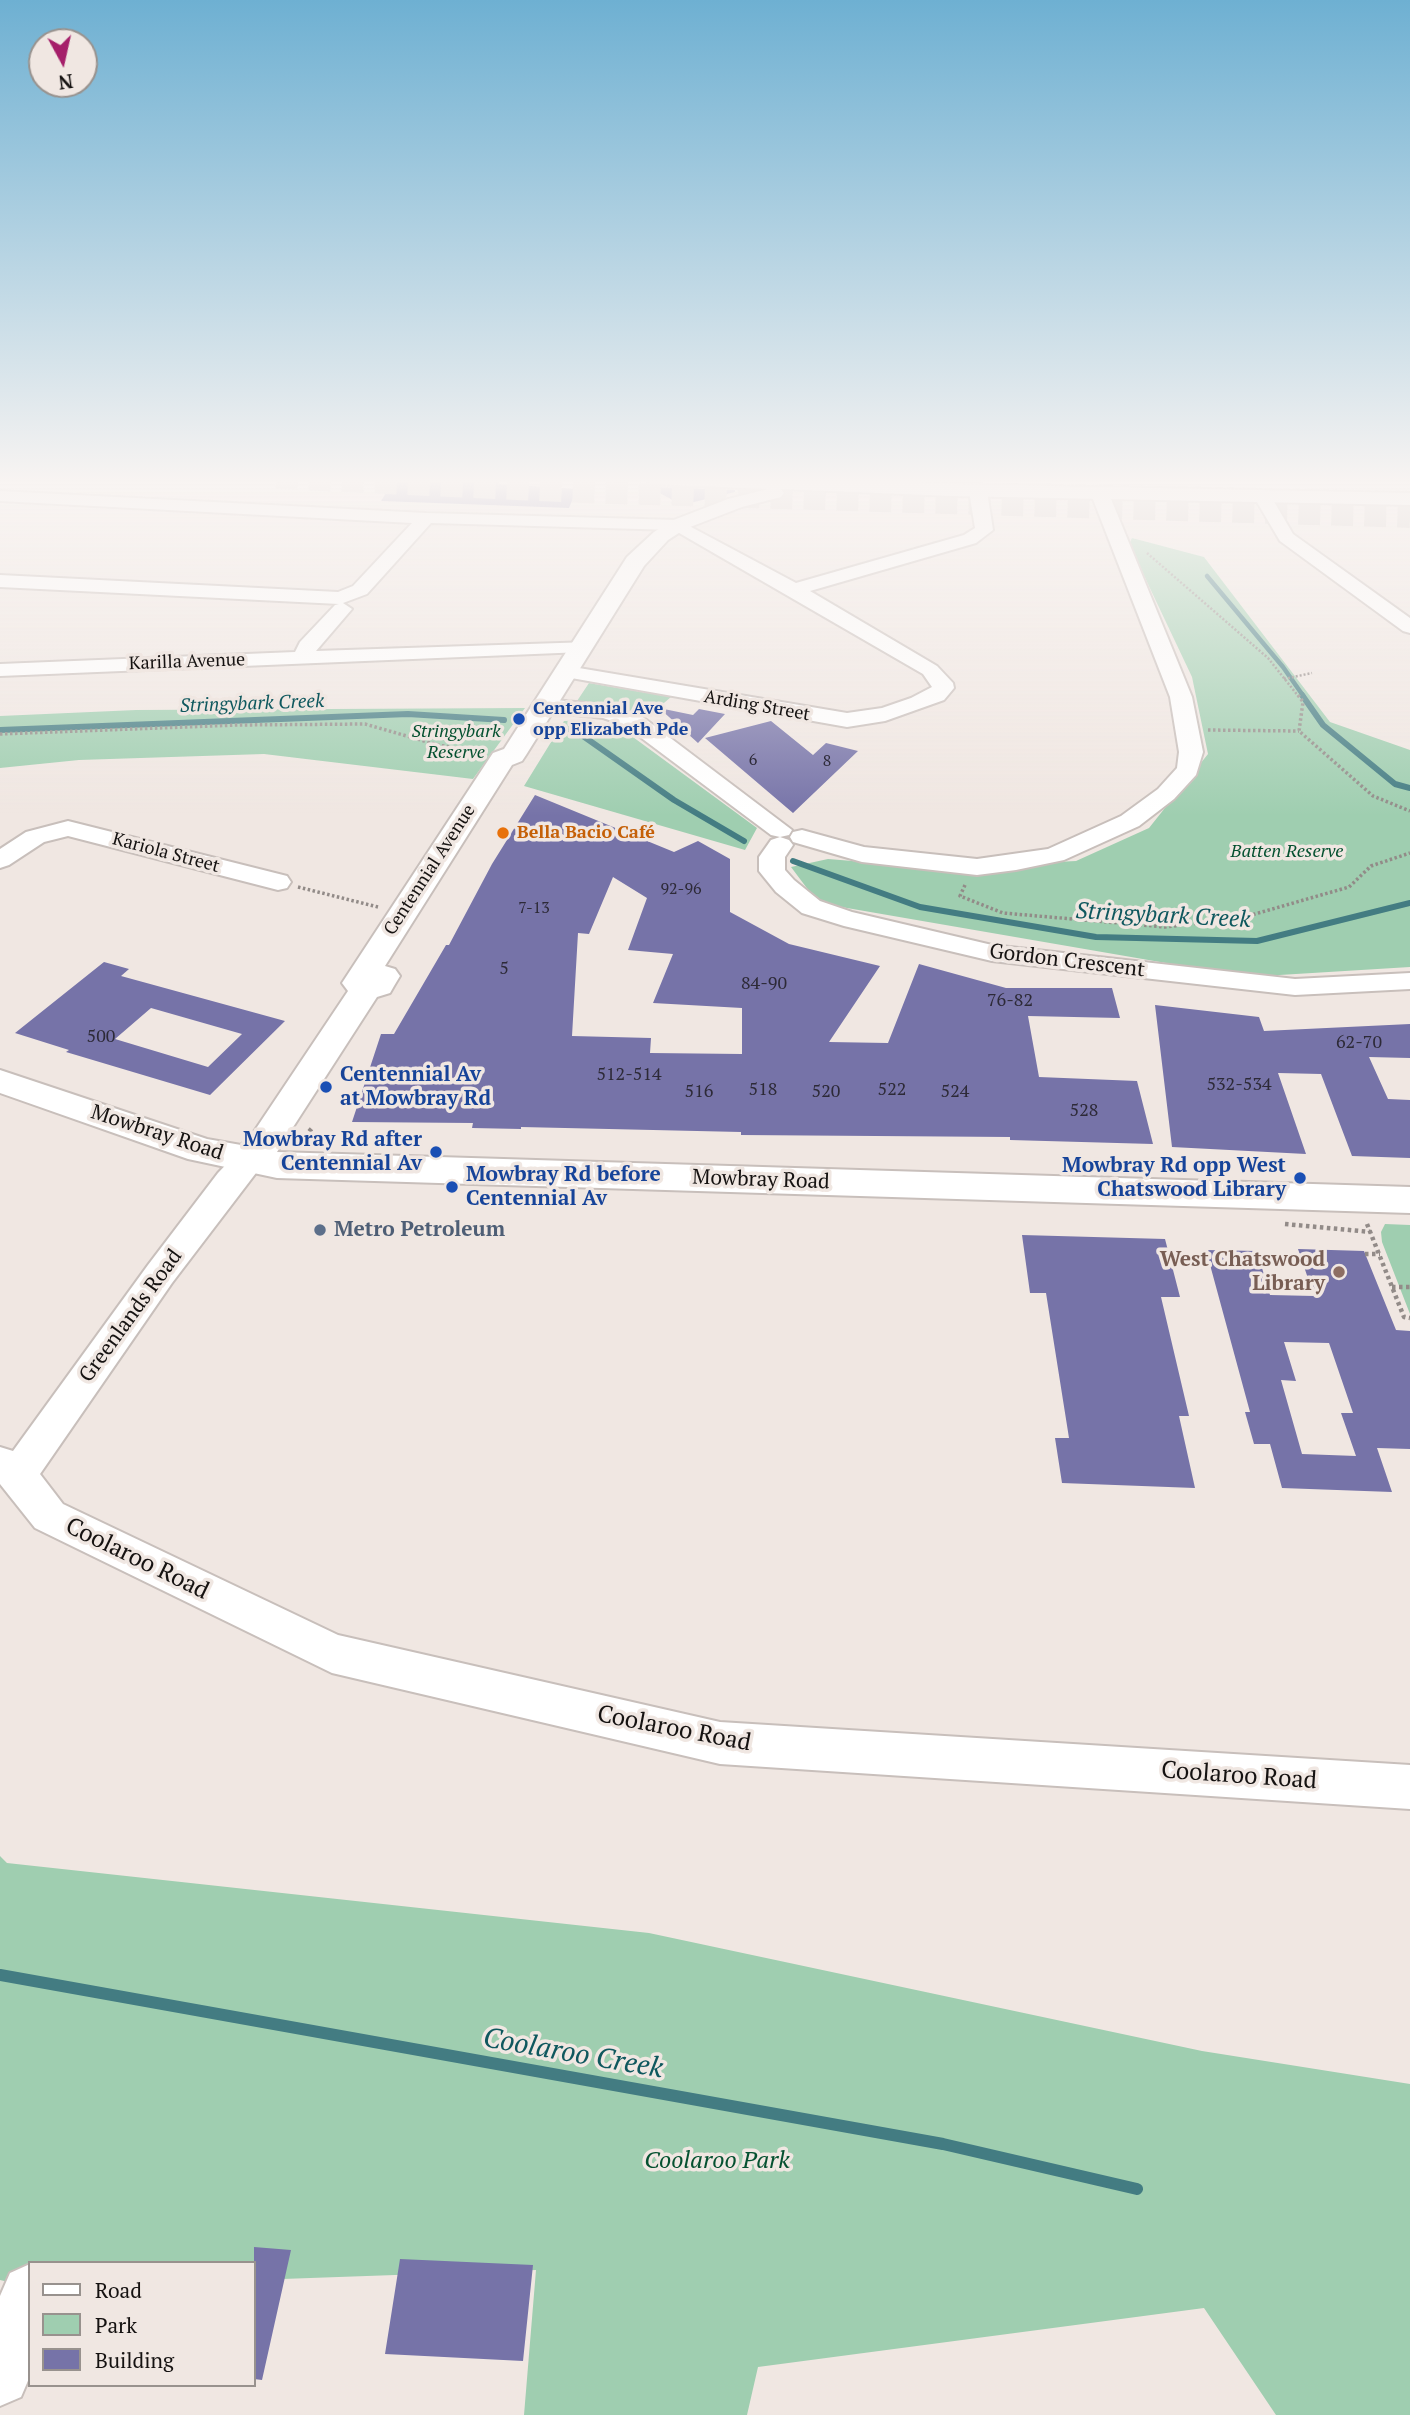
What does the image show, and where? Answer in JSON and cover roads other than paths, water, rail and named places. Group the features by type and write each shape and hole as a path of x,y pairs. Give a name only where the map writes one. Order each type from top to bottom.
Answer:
{"main road":[{"name":"Centennial Avenue","path":"365,990 358,983 508,757 546,706 617,591"},
{"name":"Centennial Avenue","path":"248,1161 268,1139 365,990 378,986 519,761 508,757"},
{"name":"Mowbray Road","path":"0,1081 201,1150 277,1165 1410,1200"}],"street":[{"path":"151,591 338,604"},
{"path":"303,657 307,646 338,604 359,591"},
{"name":"Arding Street","path":"567,672 847,720 885,714 919,703 936,695 943,688 942,683 930,670 795,591"},
{"path":"546,706 605,712 632,720 787,837 862,855 976,867 1055,855 1130,821 1158,802 1188,770 1191,752 1181,697 1139,591"},
{"path":"1360,591 1410,627"},
{"name":"Karilla Avenue","path":"0,670 583,646"},
{"name":"Kariola Street","path":"6,850 53,830 68,828 278,882"},
{"name":"Gordon Crescent","path":"787,837 772,857 772,871 785,886 811,907 844,918 992,953 1294,987 1410,981"},
{"name":"Greenlands Road","path":"9,1469 248,1161"},
{"name":"Coolaroo Road","path":"9,1469 49,1516 332,1653 720,1743 1410,1787"},
{"path":"0,2376 28,2298"}],"waterway":[{"path":"1219,591 1283,667 1304,697"},
{"path":"1302,695 1323,725 1395,784 1410,788"},
{"name":"Stringybark Creek","path":"0,730 408,714 504,720"},
{"name":"Stringybark Creek","path":"559,729 583,736 674,800 744,841"},
{"name":"Stringybark Creek","path":"793,861 920,907 1096,937 1257,941 1410,903"},
{"name":"Coolaroo Creek","path":"0,1975 943,2144 1137,2189"}],"place":[{"name":"Centennial Ave opp Elizabeth Pde","path":"519,719"},
{"name":"Bella Bacio Café","path":"503,833"},
{"name":"Centennial Av at Mowbray Rd","path":"326,1087"},
{"name":"Mowbray Rd after Centennial Av","path":"436,1152"},
{"name":"Mowbray Rd opp West Chatswood Library","path":"1300,1178"},
{"name":"Mowbray Rd before Centennial Av","path":"452,1187"},
{"name":"Metro Petroleum","path":"320,1230"},
{"name":"West Chatswood Library","path":"1339,1272"}],"park label":[{"name":"Stringybark Reserve","path":"456,742"},
{"name":"Batten Reserve","path":"1287,852"},
{"name":"Coolaroo Park","path":"717,2161"}]}
